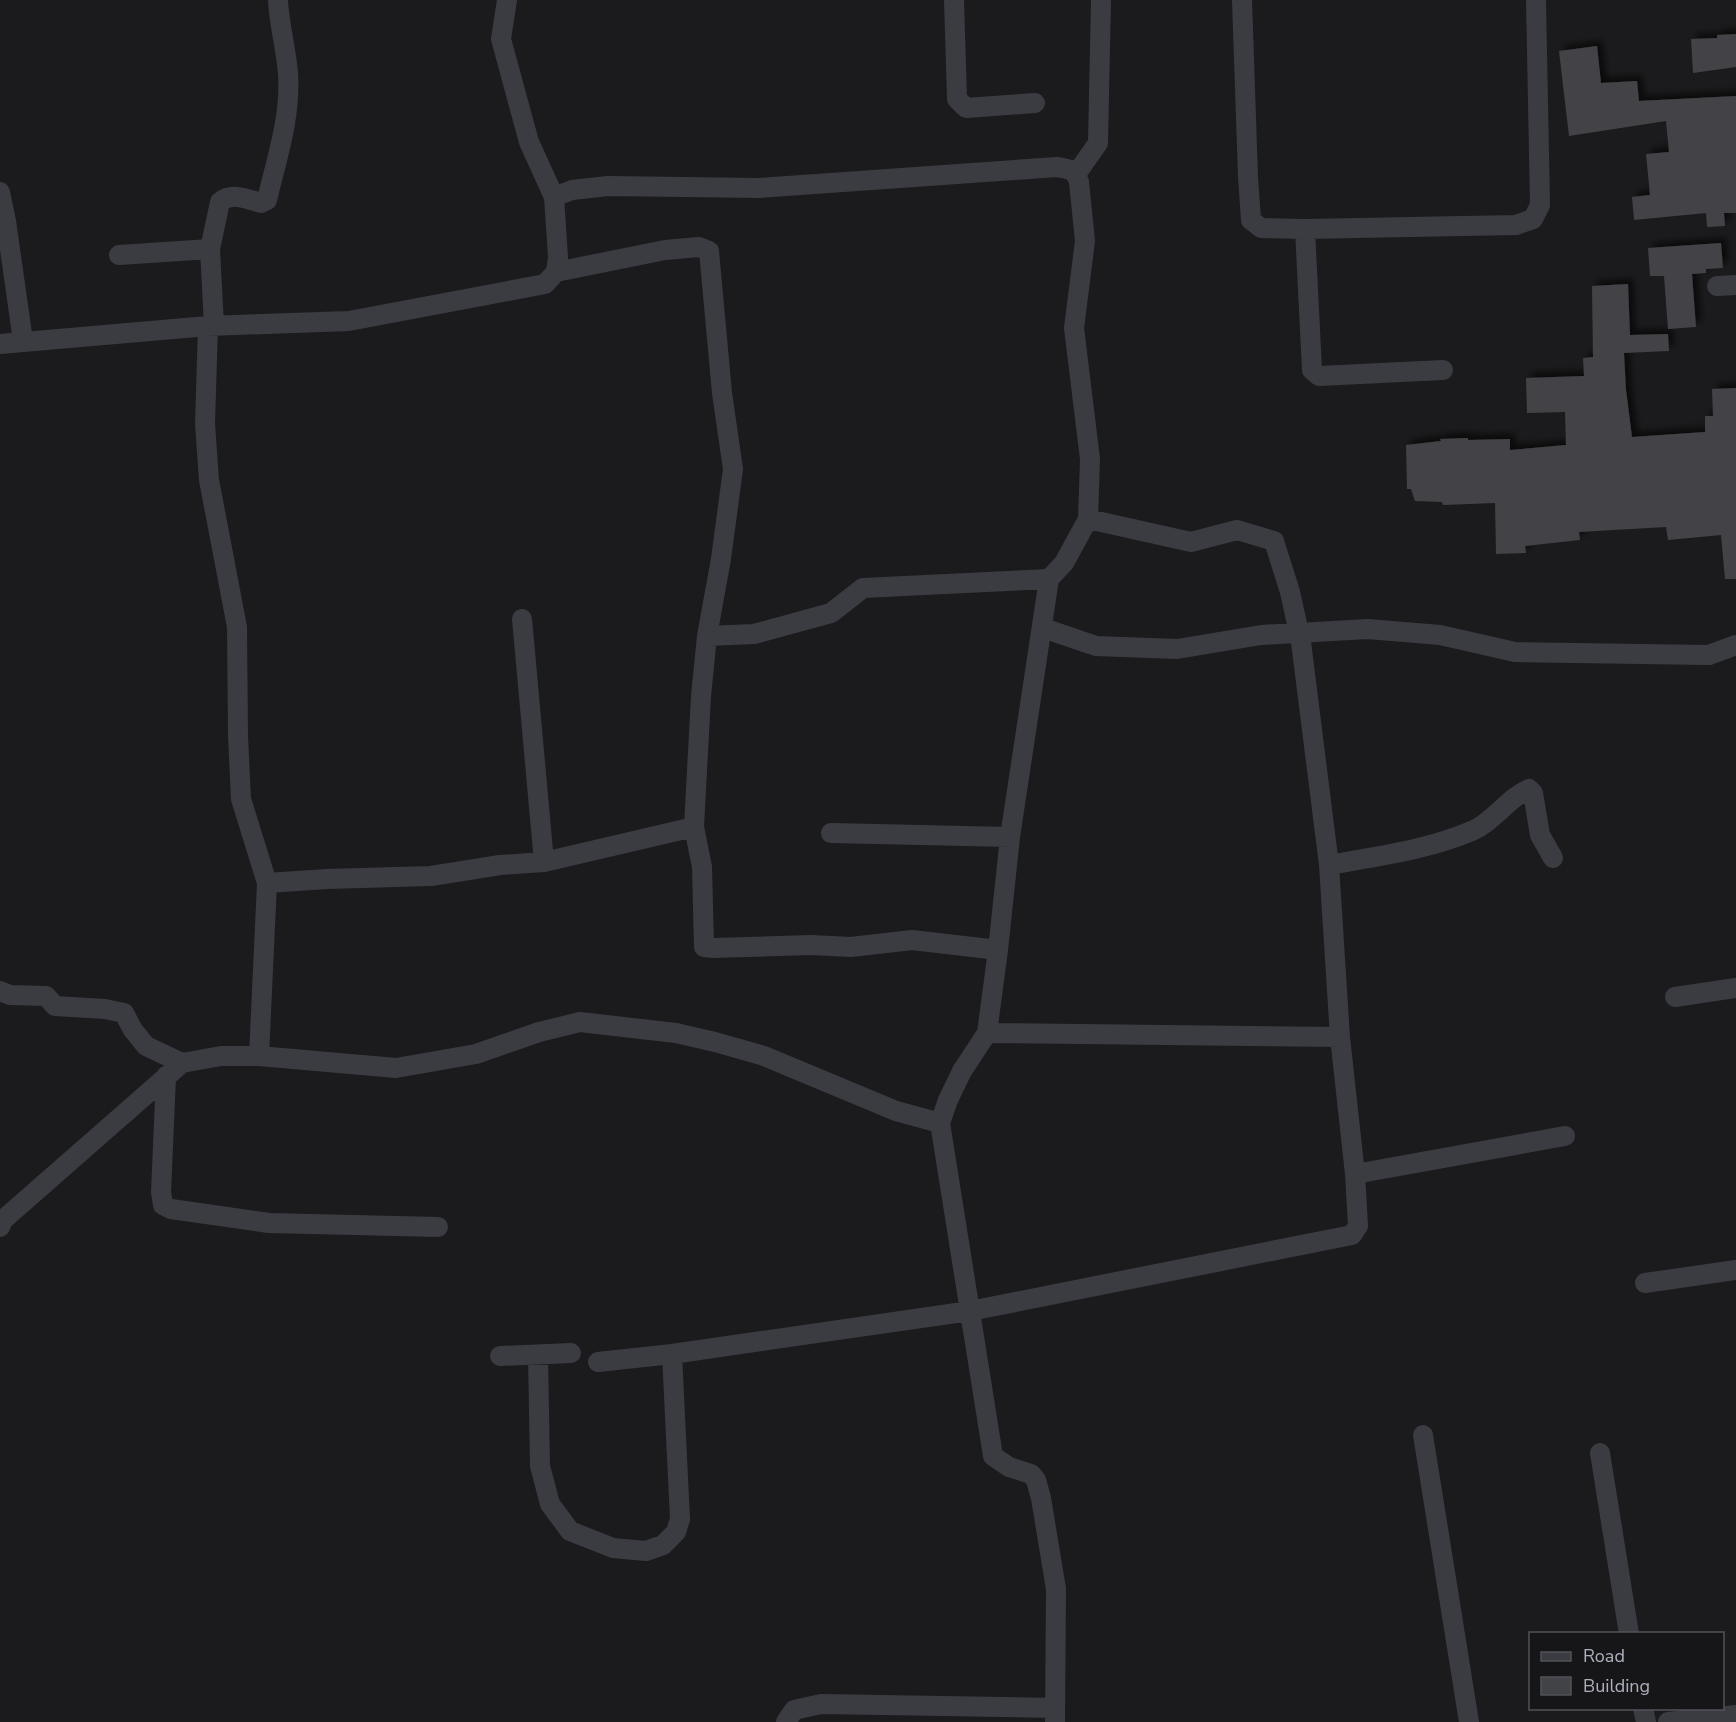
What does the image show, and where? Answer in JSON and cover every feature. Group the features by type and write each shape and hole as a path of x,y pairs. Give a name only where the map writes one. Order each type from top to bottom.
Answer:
{"street":[{"path":"259,1056 267,883 241,799 237,627 209,480 205,424 211,326 210,249 220,202 234,196 261,203 267,200 287,118 288,74 278,0"},
{"path":"0,344 211,326 349,321 545,284 556,272 558,257 554,196 529,142 501,39 507,0"},
{"path":"954,0 957,99 966,108 1035,103"},
{"path":"1077,173 1098,143 1101,0"},
{"path":"1242,0 1251,220 1261,228 1305,229 1516,225 1533,219 1540,206 1536,0"},
{"path":"554,196 572,190 608,186 759,188 1057,167 1070,169 1077,173 1080,182 1085,242 1074,328 1090,459 1088,519 1064,563 1049,579 1010,837 987,1033 962,1071 940,1123 993,1456 1009,1467 1031,1474 1036,1480 1041,1498 1056,1590 1055,1715 821,1704 794,1710 786,1722"},
{"path":"0,192 22,341"},
{"path":"1305,229 1312,370 1319,376 1443,370"},
{"path":"556,272 665,250 699,247 709,251 722,393 733,469 721,560 707,636 701,696 694,827 702,867 704,947 811,945 851,947 912,940 998,950"},
{"path":"118,255 210,249"},
{"path":"598,1362 672,1354 970,1311 1352,1235 1358,1226 1355,1174 1340,1037 1329,865 1299,633 1290,592 1274,541 1237,530 1191,542 1088,519"},
{"path":"707,636 754,634 831,613 863,588 1049,579"},
{"path":"522,619 544,862"},
{"path":"1043,628 1096,646 1177,649 1261,634 1368,629 1440,636 1526,652 1709,655 1736,645"},
{"path":"1329,865 1413,850 1476,829 1519,793 1529,789 1533,793 1540,835 1553,858"},
{"path":"267,883 431,876 500,865 544,862 694,827"},
{"path":"831,833 1010,837"},
{"path":"1675,997 1736,988"},
{"path":"0,991 10,995 46,996 55,1006 124,1012 133,1030 146,1046 182,1063"},
{"path":"0,1227 3,1220 182,1063 221,1056 259,1056 396,1068 476,1054 539,1032 580,1022 676,1033 715,1042 764,1056 897,1111 940,1123"},
{"path":"987,1033 1340,1037"},
{"path":"166,1076 161,1192 163,1205 171,1209 269,1223 438,1227"},
{"path":"1355,1174 1565,1136"},
{"path":"1645,1283 1736,1270"},
{"path":"500,1356 571,1353"},
{"path":"538,1355 540,1466 550,1504 570,1531 613,1548 646,1551 663,1545 676,1532 680,1519 672,1354"},
{"path":"1423,1435 1469,1722"},
{"path":"1600,1454 1629,1632"},
{"path":"1668,1722 1736,1715"}],"building":[{"path":"1736,34 1736,67 1693,73 1691,39 1717,38 1717,35"},
{"path":"1597,46 1601,83 1637,81 1639,101 1736,96 1736,213 1724,213 1725,226 1707,227 1706,213 1634,220 1632,197 1650,195 1646,154 1669,152 1666,121 1569,136 1559,51"},
{"path":"1721,243 1723,268 1706,269 1706,273 1692,274 1696,327 1668,329 1664,276 1650,276 1648,248"},
{"path":"1628,284 1630,335 1668,334 1669,351 1624,353 1632,437 1705,432 1705,416 1713,416 1712,389 1736,388 1736,579 1725,579 1721,535 1668,540 1666,527 1579,532 1580,540 1525,546 1526,553 1496,554 1495,503 1443,505 1442,502 1415,501 1411,489 1407,489 1406,445 1441,441 1440,439 1468,438 1468,440 1510,439 1510,450 1566,445 1565,412 1527,413 1526,378 1584,376 1583,358 1593,357 1592,286"}]}
